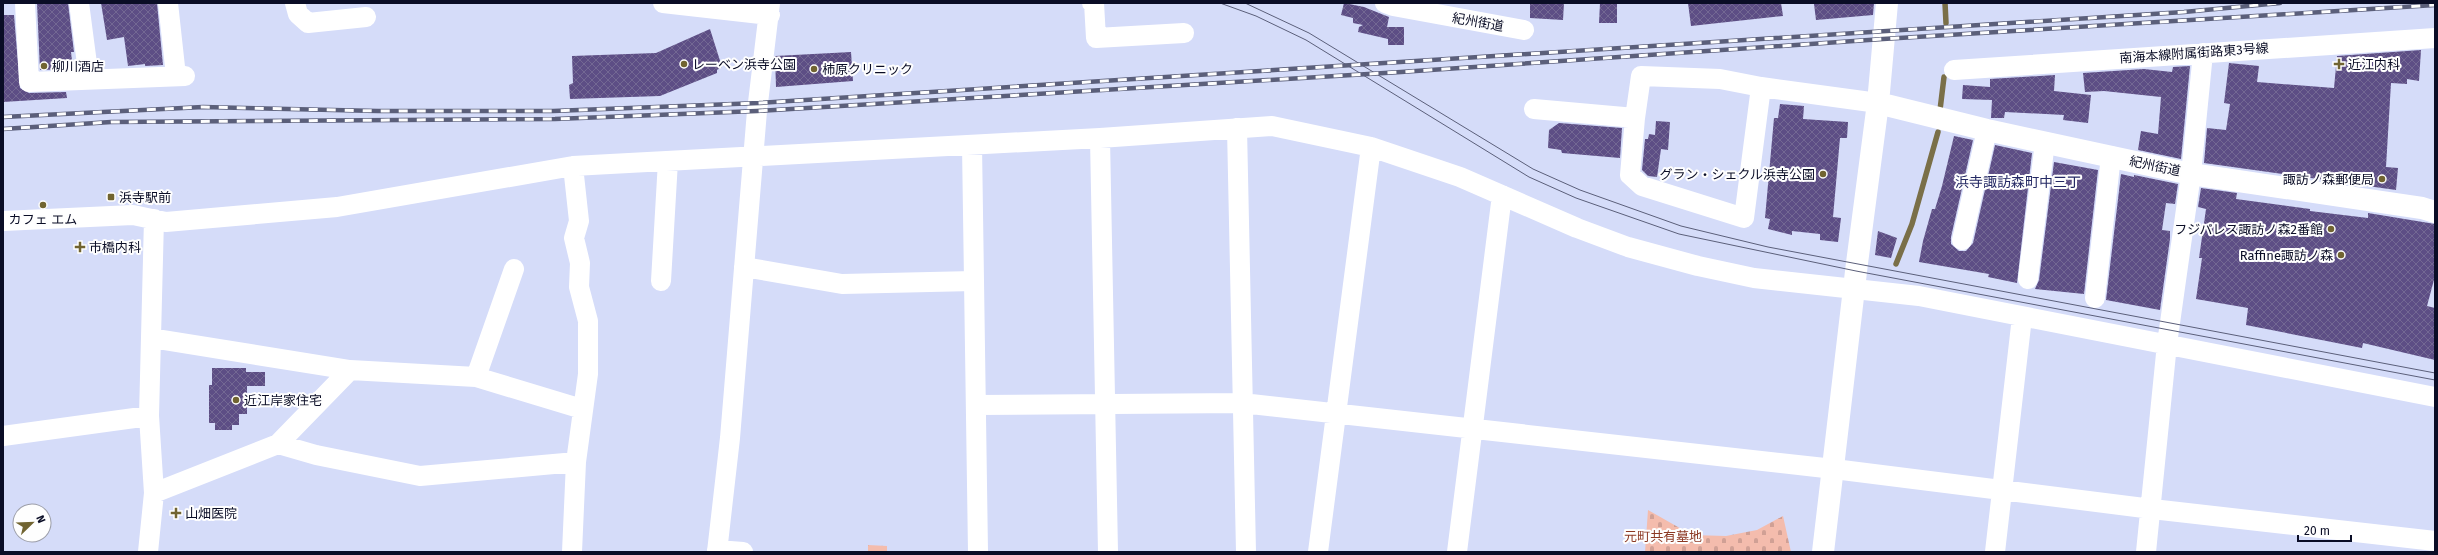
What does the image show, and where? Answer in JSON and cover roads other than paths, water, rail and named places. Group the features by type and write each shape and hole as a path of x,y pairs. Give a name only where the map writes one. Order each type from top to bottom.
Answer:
{"street":[{"path":"24,3 29,82 181,76 168,3"},
{"path":"79,3 89,79"},
{"path":"295,3 298,14 308,23 366,17"},
{"path":"663,3 770,9 753,157 730,438 717,551 743,552"},
{"path":"1092,3 1094,4 1096,38 1184,33"},
{"name":"紀州街道","path":"1385,3 1393,6 1524,30"},
{"path":"1823,552 1834,469 1854,288 1878,103 1887,3"},
{"name":"南海本線附属街路東3号線","path":"1954,70 2435,38"},
{"path":"2146,552 2152,509 2167,344 2191,174 2203,53"},
{"path":"1761,87 1744,218 1642,186 1630,175 1635,118 1641,76 1720,79 1761,87 1878,103"},
{"name":"紀州街道","path":"1878,103 1987,130 2191,174 2422,208 2435,212"},
{"path":"1534,109 1635,118"},
{"path":"3,221 133,215 166,222 337,207 573,166 1100,138 1272,126 1371,147 1460,177 1577,228 1628,247 1698,266 1754,278 1823,287 1854,288 1919,296 2435,397"},
{"path":"1237,128 1246,552"},
{"path":"1962,240 1987,130"},
{"path":"1100,138 1108,552"},
{"path":"2028,280 2045,142"},
{"path":"972,145 978,552"},
{"path":"1318,552 1371,147"},
{"path":"2095,298 2111,156"},
{"path":"661,281 668,161"},
{"path":"572,552 576,462 582,409 588,374 588,321 579,287 580,263 574,238 579,221 573,166"},
{"path":"1457,552 1502,195"},
{"path":"148,552 154,493 149,416 154,219"},
{"path":"744,267 842,284 974,281"},
{"path":"476,377 514,269"},
{"path":"1994,552 2022,317"},
{"path":"151,338 350,370 476,377 582,409"},
{"path":"154,493 278,444 350,370"},
{"path":"976,405 1242,403 1834,469 2152,509 2435,541"},
{"path":"3,436 149,416"},
{"path":"278,444 316,455 420,476 576,462"}],"waterway":[{"path":"1945,3 1946,23"},
{"path":"1940,110 1944,77"},
{"path":"1896,264 1912,224 1938,132"}],"tram line":[{"path":"1220,3 1256,16 1306,40 1529,177 1576,198 1679,234 1856,271 2435,380"},
{"path":"1245,3 1309,33 1533,169 1580,190 1681,226 1768,247 2435,373"}],"railway":[{"path":"3,117 203,107 378,111 553,111 759,103 2184,12 2280,3"},
{"path":"3,129 111,122 555,119 757,111 1401,72 1883,39 2435,5"}],"place":[{"name":"レーベン浜寺公園","path":"684,64"},
{"name":"近江内科","path":"2339,64"},
{"name":"柳川酒店","path":"44,66"},
{"name":"柿原クリニック","path":"814,69"},
{"name":"グラン・シェクル浜寺公園","path":"1823,174"},
{"name":"諏訪ノ森郵便局","path":"2382,179"},
{"name":"浜寺駅前","path":"111,197"},
{"name":"カフェ エム","path":"43,205"},
{"name":"フジパレス諏訪ノ森2番館","path":"2331,229"},
{"name":"市橋内科","path":"80,247"},
{"name":"Raffine諏訪ノ森","path":"2341,255"},
{"name":"近江岸家住宅","path":"236,400"},
{"name":"山畑医院","path":"176,513"}],"district":[{"name":"浜寺諏訪森町中三丁","path":"2018,182"}],"park label":[{"name":"元町共有墓地","path":"1663,536"}]}
